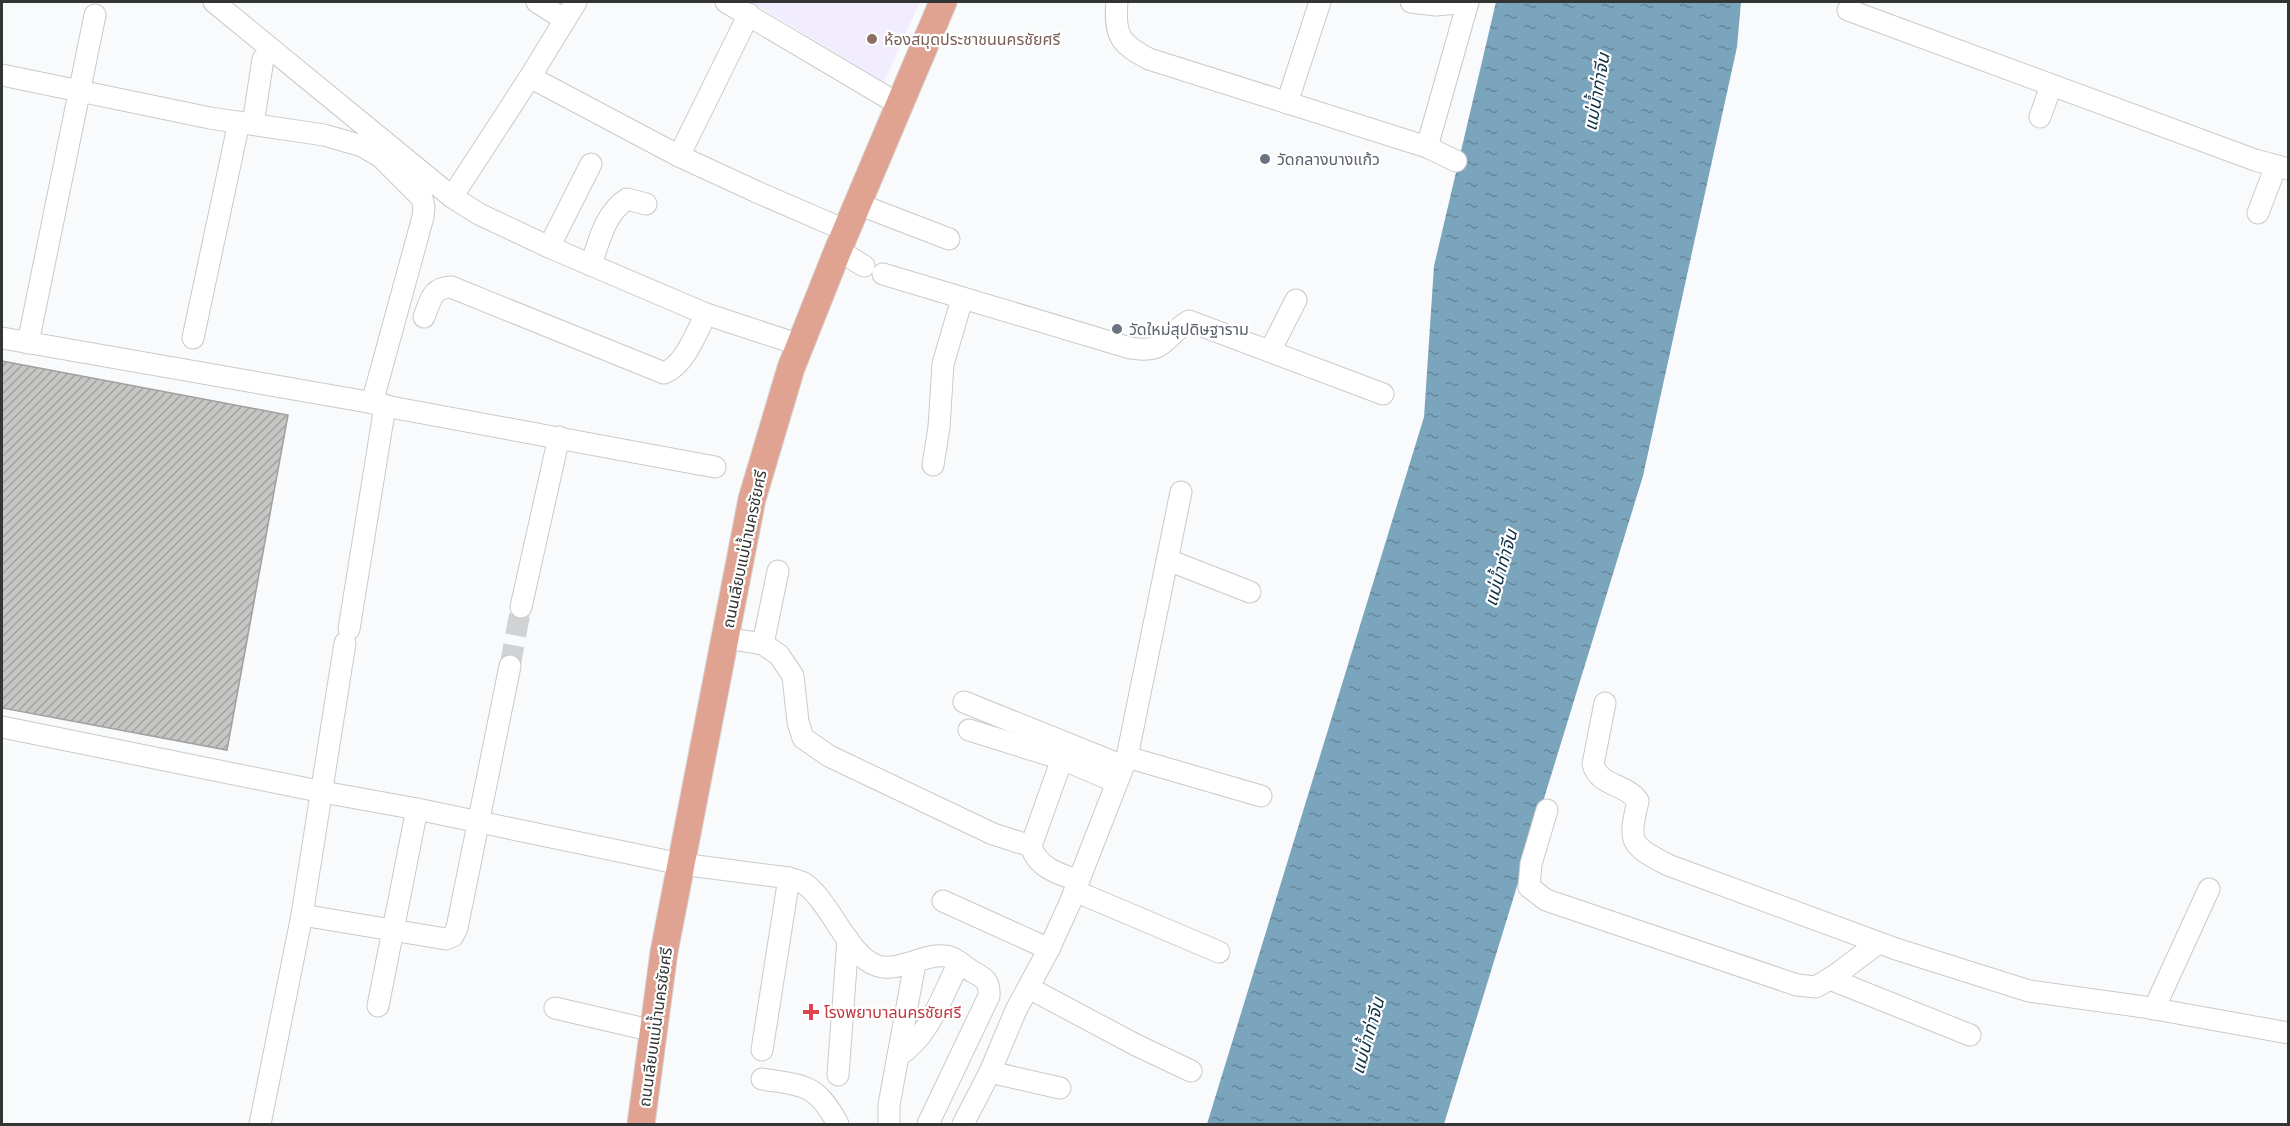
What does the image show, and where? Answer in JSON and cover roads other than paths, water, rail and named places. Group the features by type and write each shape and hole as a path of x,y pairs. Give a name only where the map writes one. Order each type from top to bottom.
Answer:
{"main road":[{"name":"ถนนเลียบแม่น้ำนครชัยศรี","path":"641,1125 664,952 752,499 791,368 842,240 943,2"}],"street":[{"path":"214,2 452,197 479,214 549,247 706,314 800,345"},
{"path":"537,2 565,20"},
{"path":"452,197 576,2"},
{"path":"726,2 900,105"},
{"path":"1117,2 1115,22 1129,49 1149,59 1427,147 1456,161"},
{"path":"1287,103 1320,2"},
{"path":"1411,2 1436,5 1468,2 1427,147"},
{"path":"1848,10 2051,86 2282,168 2258,213"},
{"path":"680,156 749,14"},
{"path":"28,343 94,15"},
{"path":"193,338 263,59"},
{"path":"2,75 246,123 324,135 362,146 381,157 422,198 423,217 379,404 347,636 302,915 260,1125"},
{"path":"530,77 680,156 757,192 842,240 874,270 962,299 1147,351 1165,344 1180,327 1189,321 1383,394"},
{"path":"2040,117 2051,86"},
{"path":"549,247 591,164"},
{"path":"591,265 603,229 617,206 627,199 646,204"},
{"path":"858,204 949,239"},
{"path":"424,317 434,292 440,287 450,287 664,373 679,364 706,314"},
{"path":"933,465 939,427 943,364 962,299"},
{"path":"1270,351 1296,300"},
{"path":"2,338 379,404 715,467"},
{"path":"521,607 559,437"},
{"path":"963,1125 990,1072 1017,1010 1049,949 1122,768 1181,492"},
{"path":"1168,560 1250,592"},
{"path":"763,644 778,572"},
{"path":"725,638 763,644 779,655 793,676 798,722 803,738 830,756 993,834 1032,846"},
{"path":"302,915 446,939 453,936 457,928 510,666"},
{"path":"964,702 1122,768"},
{"path":"1605,703 1593,764 1595,771 1605,781 1633,793 1638,801 1632,827 1636,846 1668,866 1878,943 2030,991 2154,1009 2289,1033"},
{"path":"2,727 322,792 417,808 681,864 789,878 804,883 817,895 861,958 879,967 948,956 984,978 990,986 989,996 928,1125"},
{"path":"969,730 1062,759 1122,768 1261,796"},
{"path":"1062,759 1032,846 1034,856 1054,873 1076,886 1219,952"},
{"path":"378,1006 417,808"},
{"path":"1547,810 1531,864 1528,887 1546,900 1797,985 1816,987 1878,943"},
{"path":"762,1050 789,878"},
{"path":"2154,1009 2209,889"},
{"path":"943,901 1049,949"},
{"path":"838,1075 848,939"},
{"path":"889,1125 889,1105 915,963"},
{"path":"898,1056 911,1048 921,1037 958,963"},
{"path":"1830,979 1970,1035"},
{"path":"1029,988 1136,1045 1191,1071"},
{"path":"555,1008 654,1031"},
{"path":"990,1072 1060,1088"},
{"path":"762,1079 813,1090 823,1099 838,1125"}],"water":[{"name":"แม่น้ำท่าจีน","path":"1496,2 1741,2 1737,47 1643,476 1444,1124 1207,1124 1424,417 1434,266"}],"tunnel":[{"path":"510,666 521,607"}],"place":[{"name":"ห้องสมุดประชาชนนครชัยศรี","path":"872,39"},
{"name":"วัดกลางบางแก้ว","path":"1265,159"},
{"name":"วัดใหม่สุปดิษฐาราม","path":"1117,329"},
{"name":"โรงพยาบาลนครชัยศรี","path":"811,1012"}]}
